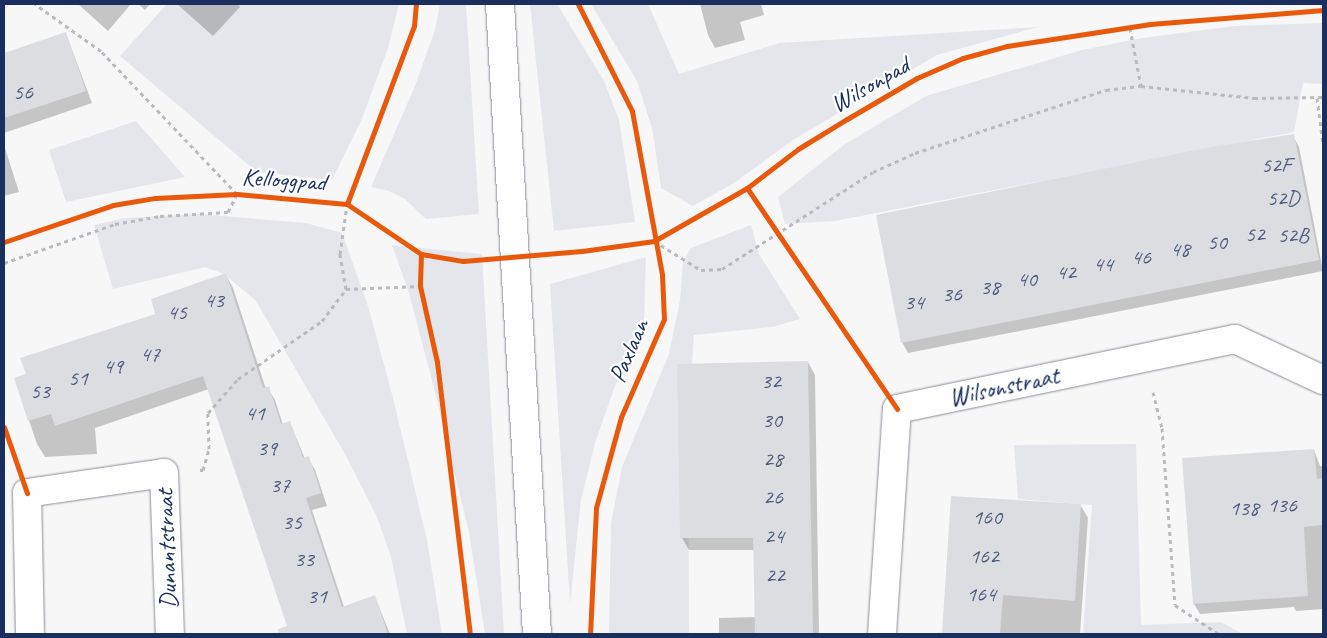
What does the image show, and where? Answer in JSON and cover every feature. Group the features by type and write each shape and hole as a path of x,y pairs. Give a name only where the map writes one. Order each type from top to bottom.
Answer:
{"street":[{"path":"500,4 537,634"},
{"name":"Wilsonstraat","path":"882,634 898,409 1235,339 1323,380"},
{"name":"Dunantstraat","path":"30,634 27,494 164,473 170,634"}],"path":[{"path":"4,263 115,224 160,216 228,212 237,194 101,51 36,4"},
{"path":"1121,30 1140,26"},
{"path":"1130,28 1140,86"},
{"path":"654,241 701,270 722,269 777,236 872,172 914,153 1106,90 1140,86 1254,98 1323,97"},
{"path":"1317,98 1323,144"},
{"path":"164,473 203,470 209,449 208,413 238,379 322,321 346,289 340,254 347,204 351,194"},
{"path":"772,228 783,243"},
{"path":"652,232 656,249"},
{"path":"645,242 654,241 662,236"},
{"path":"420,278 422,295"},
{"path":"346,289 420,286"},
{"path":"1146,357 1162,428 1175,606 1219,634"}],"shaded area":[{"path":"167,4 399,4 388,48 362,119 332,180 257,172 120,56"},
{"path":"440,4 466,4 479,214 426,219 405,199 389,191 371,187 415,86 435,30"},
{"path":"530,4 557,4 604,81 619,120 635,222 554,231"},
{"path":"591,4 648,4 679,74 779,43 1038,27 937,55 793,140 734,183 693,206 661,188 652,128 637,81"},
{"path":"1323,23 1323,84 1303,83 1294,132 835,221 785,224 778,197 845,144 926,96 1082,50 1142,38 1235,26"},
{"path":"136,121 185,177 66,202 49,150"},
{"path":"197,214 306,223 342,233 368,306 393,398 427,540 442,634 407,634 391,557 377,517 345,454 256,301 224,274 205,267 113,289 94,225 125,218"},
{"path":"751,225 759,254 800,319 772,327 694,335 688,424 689,634 609,634 611,523 622,467 669,354 680,300 683,261 691,248"},
{"path":"392,245 482,254 504,634 485,634 469,532 409,293"},
{"path":"646,257 644,324 636,354 616,383 595,443 581,500 570,604 550,284"},
{"path":"1136,444 1141,625 1221,622 1243,634 1083,634 1092,505 1018,499 1014,445"}],"building":[{"path":"66,32 86,91 4,118 4,53"},
{"path":"1294,134 1319,260 901,343 876,215 1211,147"},
{"path":"226,273 263,388 269,386 281,424 290,421 303,458 309,456 321,493 306,498 342,607 375,595 388,634 279,634 278,629 287,626 203,376 55,426 51,414 28,421 14,378 26,374 20,358 155,314 151,299"},
{"path":"808,361 813,633 755,634 753,538 680,538 677,364"},
{"path":"1314,449 1317,479 1323,478 1323,525 1304,527 1308,596 1193,604 1182,458"},
{"path":"951,496 1081,504 1075,601 1003,595 1000,634 942,634"}],"cycle path":[{"path":"347,204 414,26 416,4"},
{"name":"Paxlaan","path":"578,4 632,111 662,275 664,319 621,417 596,508 590,634"},
{"name":"Wilsonpad","path":"4,242 113,205 155,198 237,194 347,204 421,254 463,261 582,251 654,241 747,188 798,149 847,119 917,78 963,58 1007,46 1150,24 1323,10"},
{"path":"747,188 897,409"},
{"path":"421,254 420,286 437,362 470,634"},
{"path":"4,427 27,493"}]}
